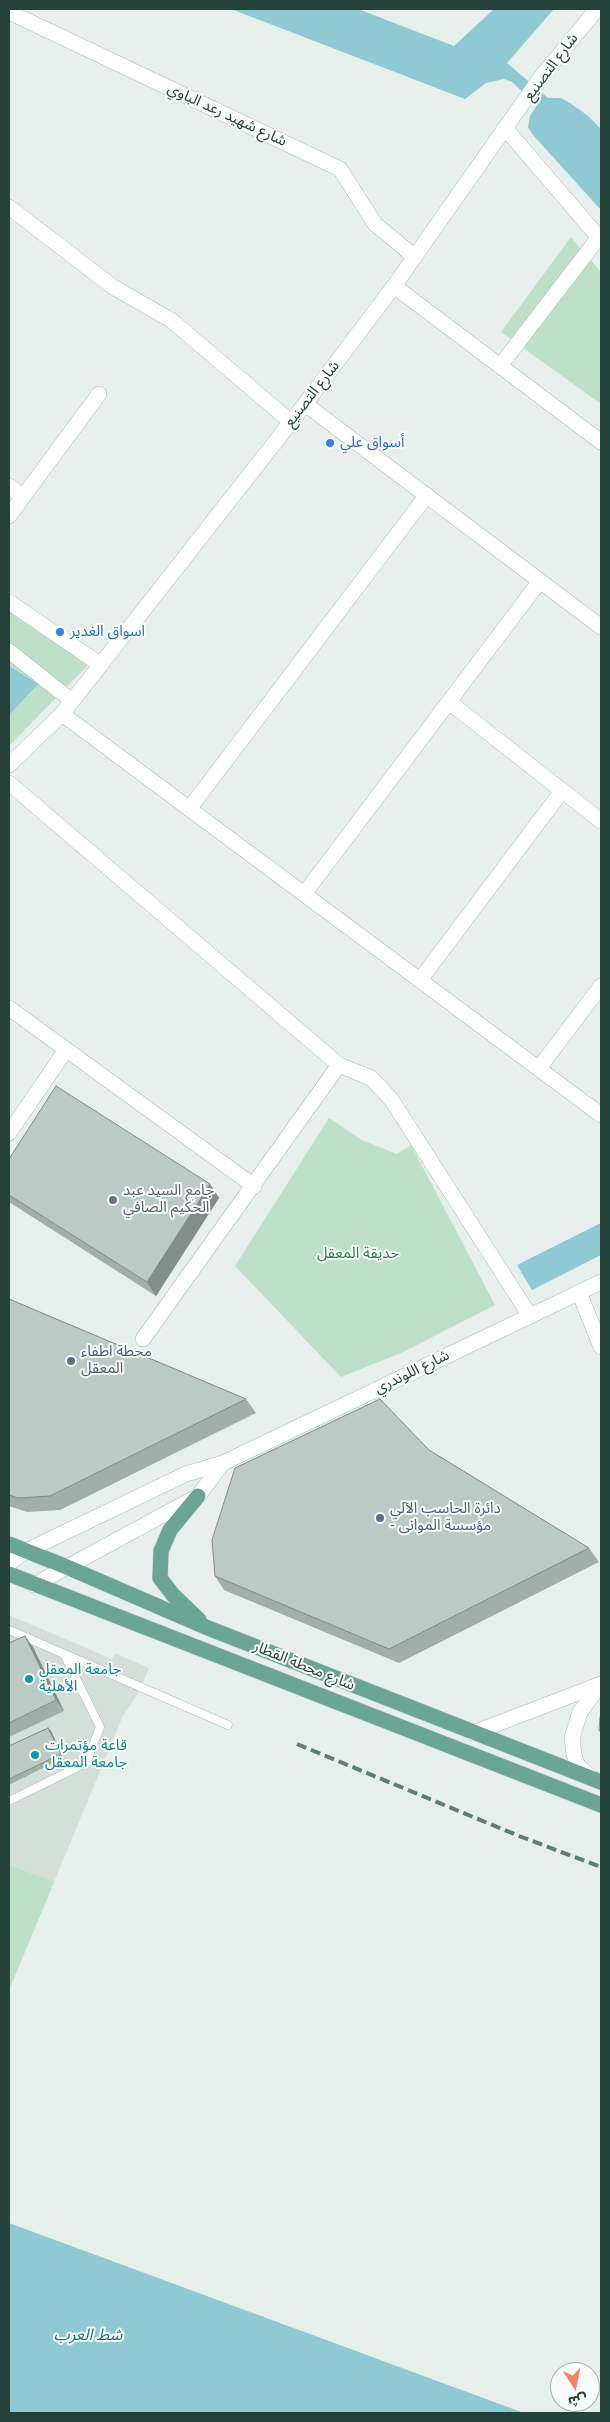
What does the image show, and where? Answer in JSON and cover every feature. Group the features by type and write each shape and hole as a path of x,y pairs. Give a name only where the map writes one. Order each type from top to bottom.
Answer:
{"main road":[{"path":"198,1496 167,1537 161,1551 160,1578 173,1595 208,1628"},
{"name":"شارع محطة القطار","path":"9,1544 208,1628 598,1781"},
{"name":"شارع محطة القطار","path":"9,1574 601,1805"}],"street":[{"name":"شارع التصنيع","path":"9,765 62,714 305,404 415,257 541,77 597,9"},
{"name":"شارع شهيد رعد الباوي","path":"9,12 340,169 376,224 415,257"},
{"path":"500,366 600,238 505,128"},
{"path":"9,207 113,287 171,320 290,422"},
{"path":"394,286 601,442"},
{"path":"9,516 98,394"},
{"path":"305,404 601,627"},
{"path":"9,486 23,497"},
{"path":"189,809 427,496"},
{"path":"304,894 540,581"},
{"path":"9,602 101,665"},
{"path":"9,651 72,701"},
{"path":"449,702 601,821"},
{"path":"62,714 601,1115"},
{"path":"9,784 339,1065 371,1078 391,1099 530,1316"},
{"path":"420,980 562,791"},
{"path":"539,1068 601,986"},
{"path":"9,1008 254,1186"},
{"path":"9,1133 66,1050"},
{"path":"143,1339 339,1065"},
{"name":"شارع اللوندري","path":"9,1562 26,1551 186,1474 223,1463 601,1282"},
{"path":"579,1292 601,1347"},
{"path":"34,1585 198,1496 223,1463"},
{"path":"474,1733 601,1684"},
{"path":"598,1781 578,1766 574,1755 572,1738 580,1712 601,1684"}],"lane":[{"path":"9,1630 228,1726"},
{"path":"9,1801 86,1763 100,1727 64,1654"}],"shaded area":[{"path":"9,1615 112,1659 115,1653 149,1668 140,1690 123,1716 9,1990"}],"green space":[{"path":"571,237 601,272 601,404 501,332"},
{"path":"9,608 88,665 9,746"},
{"name":"حديقة المعقل","path":"329,1118 362,1140 397,1154 411,1145 495,1305 401,1353 341,1377 235,1266"},
{"path":"9,1865 54,1882 9,1990"}],"water":[{"path":"231,9 358,9 454,46 494,9 554,9 507,63 548,98 561,98 570,103 587,115 601,129 601,210 533,135 528,127 530,116 537,105 512,82 504,79 486,83 465,99"},
{"path":"9,666 38,684 9,715"},
{"path":"601,1223 601,1255 532,1290 517,1265"},
{"name":"شط العرب","path":"9,2223 524,2413 9,2413"}],"building":[{"name":"جامع السيد عبد الحكيم الصافي","path":"56,1086 210,1184 147,1282 9,1195 9,1159"},
{"name":"محطة اطفاء المعقل","path":"9,1299 246,1399 50,1496 18,1498 9,1495"},
{"name":"دائرة الحاسب الآلي - مؤسسة الموانى","path":"380,1399 429,1450 589,1548 389,1649 215,1576 212,1540 235,1468"},
{"name":"جامعة المعقل الأهلية","path":"25,1636 56,1700 9,1723 9,1643"},
{"path":"601,1714 601,1733 599,1730"},
{"name":"قاعة مؤتمرات جامعة المعقل","path":"48,1728 61,1754 9,1779 9,1746"}],"railway":[{"path":"297,1744 519,1836 601,1867"}],"place":[{"name":"أسواق علي","path":"330,443"},
{"name":"اسواق الغدير","path":"60,632"},
{"name":"جامع السيد عبد الحكيم الصافي","path":"113,1200"},
{"name":"محطة اطفاء المعقل","path":"71,1361"},
{"name":"دائرة الحاسب الآلي - مؤسسة الموانى","path":"380,1518"},
{"name":"جامعة المعقل الأهلية","path":"29,1679"},
{"name":"قاعة مؤتمرات جامعة المعقل","path":"35,1755"}]}
